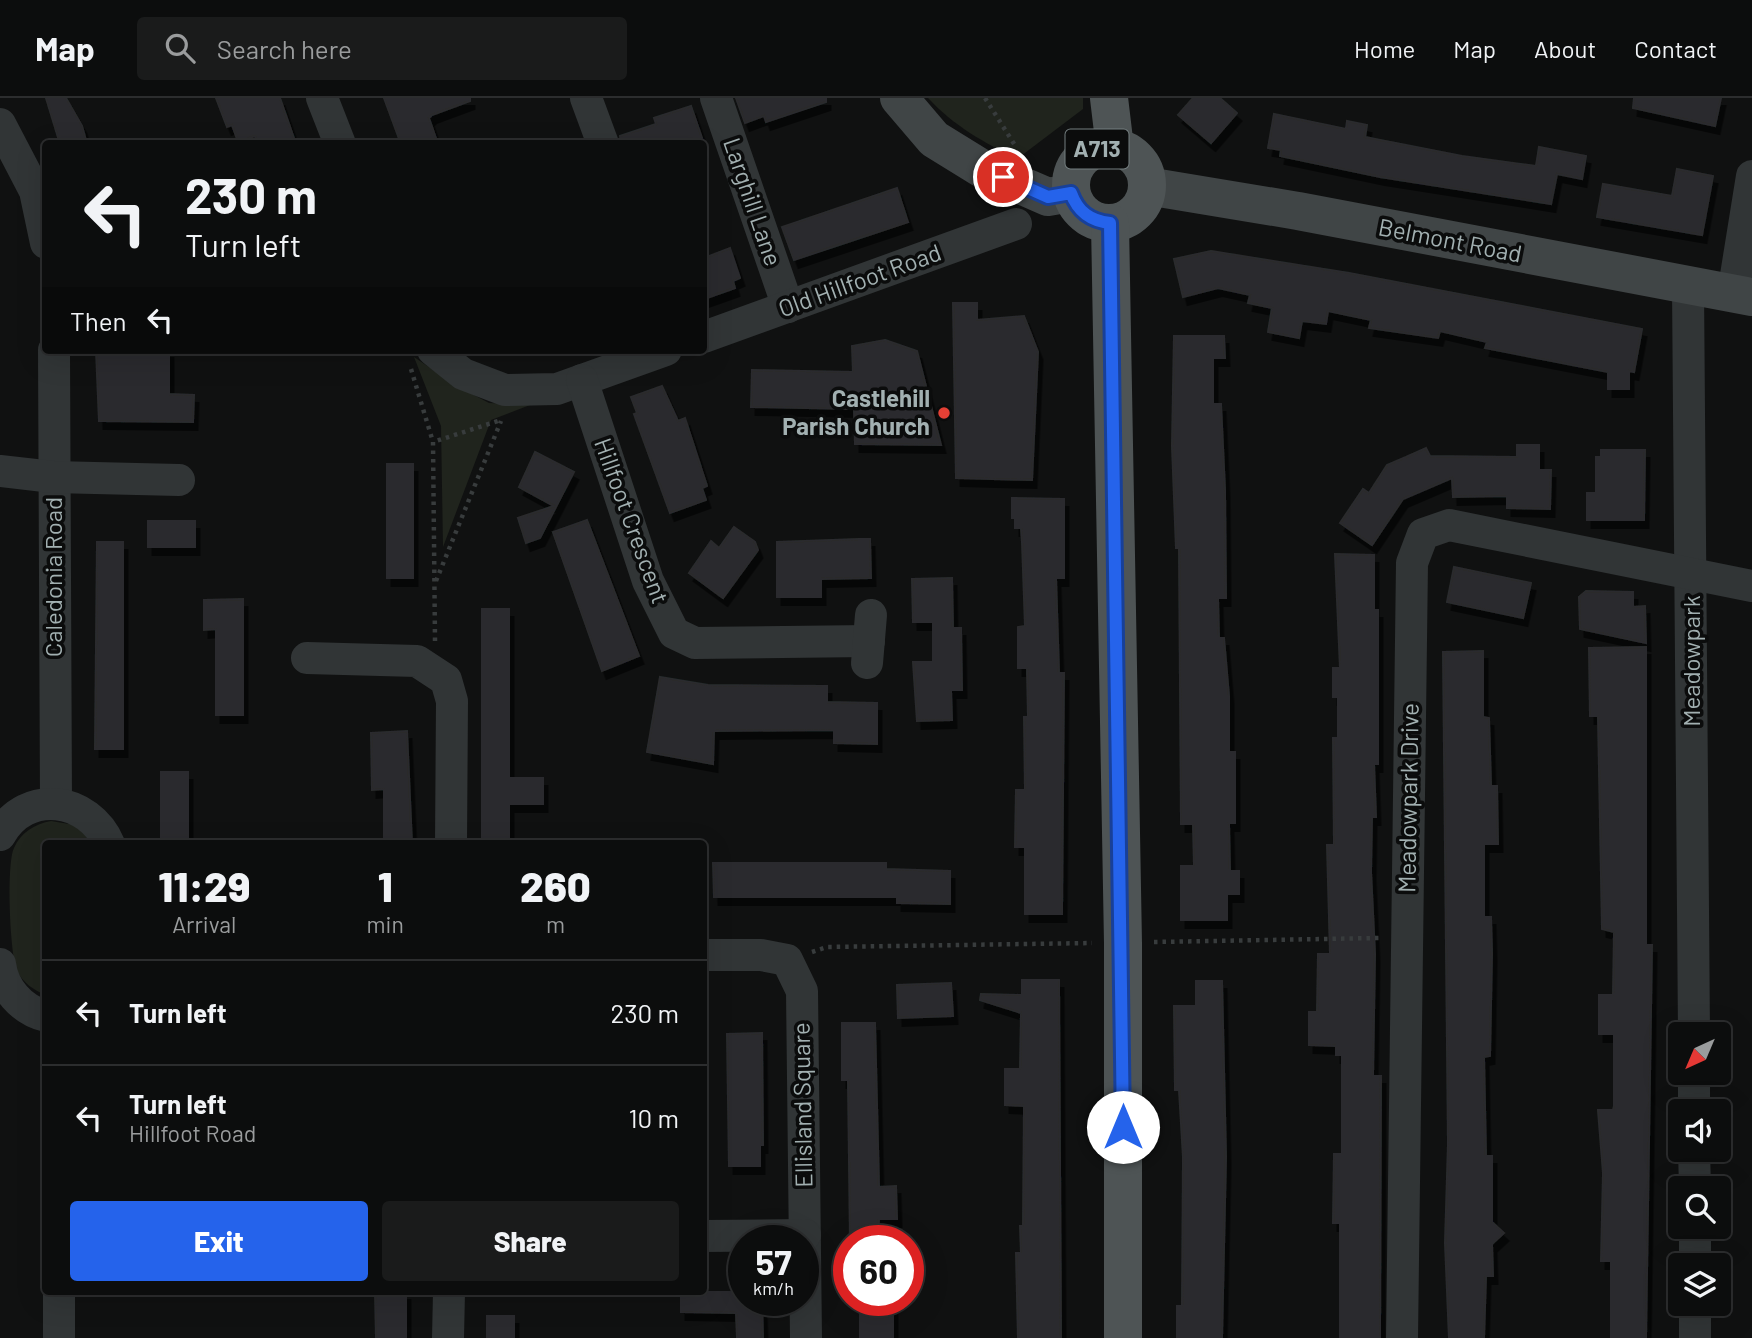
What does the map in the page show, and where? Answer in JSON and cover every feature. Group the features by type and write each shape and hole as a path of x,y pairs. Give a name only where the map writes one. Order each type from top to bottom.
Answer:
{"main road":[{"name":"A713","path":"1109,98 1115,148"},
{"name":"A713","path":"1115,148 1134,157 1145,175 1147,186 1136,212 1110,223 1090,218 1075,203 1071,193 1072,175 1081,159 1096,149 1115,148"},
{"path":"1110,223 1123,943 1123,1338"}],"street":[{"path":"322,98 338,140"},
{"path":"586,98 602,140"},
{"name":"Larghill Lane","path":"716,98 788,307"},
{"path":"900,98 934,139 982,168 1048,197 1071,193"},
{"path":"0,124 35,191 42,224"},
{"path":"1742,296 1752,176"},
{"name":"Belmont Road","path":"1147,186 1298,211 1742,296"},
{"name":"Old Hillfoot Road","path":"707,336 1016,224"},
{"name":"Meadowpark","path":"1688,287 1694,1022"},
{"name":"Caledonia Road","path":"54,354 56,803"},
{"path":"421,357 505,390 557,389 655,354"},
{"name":"Hillfoot Crescent","path":"582,380 648,581 674,633 695,643 869,640"},
{"path":"0,471 53,477 180,481"},
{"name":"Meadowpark Drive","path":"1402,1338 1412,563 1423,534 1449,525 1692,572"},
{"path":"1692,572 1752,586"},
{"path":"307,658 417,662 446,680 452,701 451,840"},
{"path":"0,835 16,815 27,808 56,803 72,806 88,815 96,821 108,840"},
{"name":"Ellisland Square","path":"707,956 761,955 788,960 802,991 804,1225"},
{"path":"0,964 6,985 14,997 26,1008 42,1014"},
{"path":"707,1236 728,1236"},
{"path":"59,1295 59,1338"},
{"path":"448,1338 449,1295"},
{"name":"Ellisland Square","path":"806,1316 806,1338"},
{"path":"1695,1316 1695,1338"}],"path":[{"path":"421,357 433,442 436,674"},
{"path":"433,442 512,416"},
{"path":"435,585 501,420"}],"shaded area":[{"path":"928,98 1083,98 1083,109 1017,159 970,133"},
{"path":"414,357 457,386 489,403 530,405 491,420 443,547 441,426"},
{"path":"51,821 75,825 91,840 42,840 42,994 29,986 17,971 11,929 10,890 14,848 20,837 39,824"}],"building":[{"path":"46,98 66,98 82,126 86,140 59,140"},
{"path":"216,98 280,98 295,140 256,140 255,136 237,140 232,125 227,127"},
{"path":"384,98 470,98 470,101 429,118 437,140 400,140"},
{"path":"736,98 826,98 826,102 766,122 764,116 745,123"},
{"path":"1193,98 1220,98 1237,113 1211,143 1178,115"},
{"path":"1634,98 1721,98 1715,126 1633,108"},
{"path":"691,106 702,138 620,140 620,136 656,124 654,118"},
{"path":"1274,114 1346,129 1347,121 1367,125 1365,137 1462,156 1536,166 1539,147 1586,156 1582,179 1557,174 1551,204 1380,177 1280,156 1281,150 1268,148"},
{"path":"1677,169 1713,176 1702,235 1597,217 1603,184 1672,196"},
{"path":"897,188 908,222 794,260 782,227"},
{"path":"730,248 740,278 733,281 735,288 707,298 707,257"},
{"path":"1211,251 1349,273 1642,329 1634,372 1629,371 1629,389 1608,389 1608,372 1485,348 1487,342 1440,331 1438,338 1369,328 1371,320 1328,311 1326,324 1302,321 1299,338 1268,332 1272,308 1248,303 1250,295 1218,288 1183,297 1174,259"},
{"path":"953,303 977,303 977,320 1024,316 1038,352 1032,480 956,478"},
{"path":"1174,336 1224,336 1225,358 1213,358 1213,404 1221,404 1225,490 1226,598 1218,598 1219,638 1224,638 1229,696 1229,752 1235,752 1235,823 1229,823 1230,871 1239,871 1239,894 1227,894 1227,920 1181,920 1181,866 1194,866 1193,824 1181,824 1179,548 1176,548 1172,446"},
{"path":"885,340 917,351 941,445 855,444 854,409 751,407 752,370 853,372 852,346"},
{"path":"96,354 169,354 169,394 194,395 193,422 99,421"},
{"path":"662,386 678,421 685,418 707,486 702,488 706,500 670,513 634,414 637,413 631,397"},
{"path":"1517,445 1539,445 1539,470 1551,470 1550,509 1507,508 1507,496 1453,497 1452,478 1403,499 1372,545 1340,523 1363,489 1369,493 1387,465 1426,448 1430,456 1517,457"},
{"path":"1601,450 1645,450 1644,520 1587,520 1587,493 1596,493 1596,457 1601,457"},
{"path":"535,452 574,472 540,538 526,543 518,518 554,506 519,487"},
{"path":"387,464 413,464 413,578 387,578"},
{"path":"1012,498 1064,499 1064,578 1056,578 1059,673 1064,673 1062,914 1025,914 1025,847 1015,847 1016,790 1025,790 1024,717 1028,717 1027,668 1018,668 1018,627 1025,626 1021,528 1015,528 1015,518 1012,518"},
{"path":"587,520 639,656 602,671 553,532"},
{"path":"148,521 195,521 195,547 148,547"},
{"path":"734,527 755,542 758,550 723,598 689,573 711,541 719,548"},
{"path":"870,539 871,578 821,579 821,597 777,597 777,542"},
{"path":"97,542 123,542 123,749 95,749"},
{"path":"1335,554 1374,555 1374,610 1378,610 1378,764 1374,764 1376,817 1372,817 1371,872 1375,954 1373,1076 1381,1076 1380,1338 1340,1338 1340,1223 1333,1223 1334,1154 1342,1154 1342,1055 1336,1055 1336,1046 1309,1045 1309,1012 1317,1012 1318,954 1330,954 1327,845 1334,845 1333,738 1338,738 1338,697 1333,697 1333,668 1340,668"},
{"path":"1454,567 1531,583 1523,618 1447,602"},
{"path":"952,578 953,628 961,628 962,690 951,690 952,720 917,721 913,662 933,662 933,622 913,622 912,579"},
{"path":"1586,591 1633,592 1633,607 1645,606 1646,643 1580,629 1579,597"},
{"path":"243,599 243,715 216,715 216,629 204,630 204,600"},
{"path":"482,609 509,609 509,778 543,778 543,804 509,804 509,840 482,840"},
{"path":"1646,647 1646,945 1652,945 1646,1338 1611,1338 1611,1261 1601,1261 1603,1173 1598,1110 1613,1110 1614,1106 1614,1034 1599,1034 1599,995 1613,995 1614,932 1602,929 1598,716 1590,716 1589,648"},
{"path":"1483,651 1483,717 1489,718 1491,786 1497,786 1498,844 1484,844 1484,917 1491,917 1492,953 1490,1056 1484,1057 1486,1156 1492,1156 1492,1222 1504,1233 1492,1244 1493,1276 1486,1276 1484,1338 1449,1338 1445,1243 1448,1144 1443,652"},
{"path":"660,677 708,685 827,686 827,702 877,703 877,744 834,743 834,730 714,731 713,764 647,752"},
{"path":"407,731 412,840 384,840 384,789 372,790 371,733"},
{"path":"161,772 188,772 188,840 161,840"},
{"path":"713,863 886,863 886,869 950,871 950,904 897,903 897,897 714,897"},
{"path":"1022,980 1059,980 1061,1338 1018,1338 1016,1253 1021,1253 1020,1226 1023,1226 1024,1106 1005,1105 1005,1069 1020,1069 1021,1013 980,1000 981,994 1022,995"},
{"path":"1196,981 1222,981 1226,1157 1222,1338 1177,1338 1177,1306 1182,1306 1183,1157 1179,1090 1175,1090 1174,1006 1196,1006"},
{"path":"951,983 953,1016 898,1018 897,985"},
{"path":"842,1023 875,1023 879,1187 896,1186 897,1219 879,1219 879,1225 850,1225 848,1080 842,1080"},
{"path":"762,1033 763,1145 760,1145 760,1166 729,1166 727,1034"},
{"path":"728,1292 728,1313 681,1312 681,1295"},
{"path":"375,1295 406,1295 406,1338 376,1338"},
{"path":"487,1316 514,1316 514,1338 487,1338"},
{"path":"736,1316 762,1316 763,1338 737,1338"},
{"path":"860,1316 893,1316 893,1338 860,1338"}],"place":[{"name":"Castlehill Parish Church","path":"944,413"}],"route":[{"path":"1003,177 1048,197 1071,193 1082,212 1100,222 1110,223 1123,943 1123,1127"}]}
